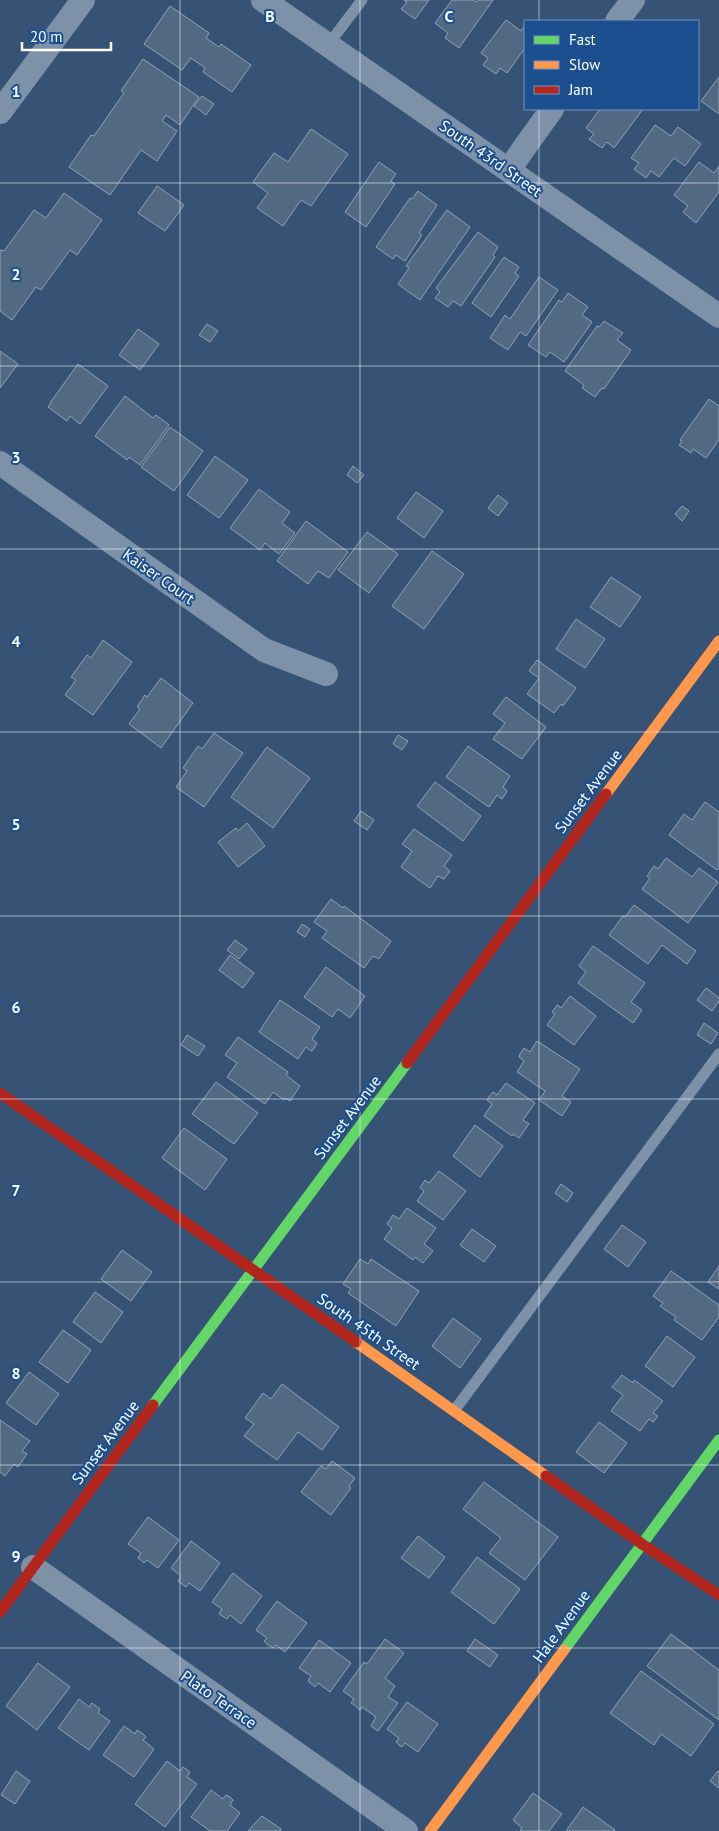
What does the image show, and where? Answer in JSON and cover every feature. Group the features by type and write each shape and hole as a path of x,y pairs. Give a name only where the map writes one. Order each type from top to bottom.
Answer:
{"street":[{"path":"0,112 83,0"},
{"name":"South 43rd Street","path":"263,0 719,316"},
{"path":"618,20 633,0"},
{"path":"509,170 551,110"},
{"name":"Kaiser Court","path":"0,463 264,650 326,674"},
{"name":"Sunset Avenue","path":"0,1612 719,641"},
{"name":"South 45th Street","path":"0,1093 454,1410 642,1544 719,1594"},
{"name":"Hale Avenue","path":"430,1831 719,1440"},
{"name":"Plato Terrace","path":"33,1567 406,1831"}],"lane":[{"path":"328,45 362,0"},
{"path":"454,1410 719,1054"}],"building":[{"path":"404,0 429,0 415,19 401,9 407,2"},
{"path":"452,0 473,0 476,2 478,0 493,0 459,48 445,38 448,33 435,23"},
{"path":"170,6 209,33 206,38 219,47 221,44 251,65 232,92 203,72 205,68 191,58 182,70 144,44"},
{"path":"506,20 521,31 524,26 524,49 507,73 500,68 496,74 483,65 488,58 481,53"},
{"path":"143,59 199,97 180,125 166,115 162,121 177,131 157,161 141,150 110,195 69,167 91,135 94,136 124,93 121,91"},
{"path":"719,77 719,114 701,101"},
{"path":"202,96 214,104 206,115 194,106"},
{"path":"599,110 642,110 614,148 607,142 602,148 589,139 594,134 586,128"},
{"path":"655,125 671,136 678,127 701,144 685,166 674,158 659,177 651,171 646,178 634,169 639,163 631,158"},
{"path":"311,129 348,154 311,206 301,200 283,226 257,208 268,193 253,182 274,153 288,162"},
{"path":"379,162 396,174 391,181 395,184 366,227 345,212"},
{"path":"699,162 714,173 719,166 719,192 696,223 683,212 688,206 674,195"},
{"path":"157,186 184,205 165,231 138,213"},
{"path":"418,191 437,205 419,233 422,235 405,261 396,255 393,259 376,247 410,198 412,199"},
{"path":"64,193 102,220 77,255 70,250 41,290 36,287 12,320 0,311 0,250 4,251 34,210 46,218"},
{"path":"447,210 470,227 420,300 398,284 409,268 406,266"},
{"path":"478,232 498,247 493,255 495,257 461,306 453,301 448,307 435,298 440,292 436,288"},
{"path":"504,257 519,267 515,273 519,276 491,317 472,303"},
{"path":"539,277 558,290 526,336 520,332 508,350 490,338 505,315 510,319"},
{"path":"568,293 588,307 582,315 592,322 564,362 550,352 546,357 528,345 559,300 562,302"},
{"path":"604,321 623,333 617,340 631,350 604,389 602,388 595,397 582,388 584,385 565,371 597,326 599,327"},
{"path":"207,324 218,331 210,342 199,335"},
{"path":"138,329 159,344 140,370 119,355"},
{"path":"0,351 18,364 0,388"},
{"path":"78,364 108,386 80,424 70,416 67,421 48,407"},
{"path":"125,396 153,418 156,415 169,425 140,465 129,457 127,460 95,436"},
{"path":"709,399 719,406 719,440 706,458 693,449 691,453 679,445 682,441 680,440"},
{"path":"170,427 203,451 174,491 141,467"},
{"path":"215,456 248,480 219,518 187,495"},
{"path":"353,466 364,475 357,483 347,475"},
{"path":"259,489 290,512 282,523 295,533 279,554 265,543 260,550 230,528"},
{"path":"416,492 443,511 424,538 397,518"},
{"path":"498,495 508,503 498,516 488,508"},
{"path":"682,506 689,511 682,521 675,514"},
{"path":"306,521 348,552 329,578 318,571 308,584 277,561"},
{"path":"367,532 398,554 369,593 338,570"},
{"path":"432,551 464,574 424,629 392,606"},
{"path":"611,577 641,597 620,627 590,607"},
{"path":"576,619 605,639 585,668 556,649"},
{"path":"103,640 132,662 93,715 65,695 76,680 71,677 87,655 91,658"},
{"path":"537,660 576,688 563,706 561,704 554,713 527,694 539,678 529,671"},
{"path":"161,678 193,703 161,748 129,724 140,709 137,707 145,695 147,697"},
{"path":"506,697 546,727 522,759 493,739 505,723 493,714"},
{"path":"214,733 243,753 204,807 176,787 187,771 183,768 198,746 202,749"},
{"path":"398,735 408,741 402,750 393,744"},
{"path":"468,746 510,776 503,787 507,791 502,799 497,795 489,807 446,777"},
{"path":"267,747 310,778 273,828 231,797"},
{"path":"435,782 481,816 463,841 417,806"},
{"path":"705,802 719,812 719,868 717,870 669,835 684,814 692,820"},
{"path":"361,811 374,820 367,830 354,821"},
{"path":"247,823 265,846 238,867 218,842 236,828 238,831"},
{"path":"414,829 452,855 444,866 450,871 444,879 438,876 430,888 401,867 412,851 402,844"},
{"path":"666,858 692,877 699,868 718,882 688,923 642,889 650,878 647,876 654,866 658,869"},
{"path":"331,899 343,908 344,906 391,941 379,959 373,956 364,968 322,938 327,931 314,922"},
{"path":"634,905 696,951 687,964 662,945 648,964 609,935"},
{"path":"302,924 310,929 305,937 297,932"},
{"path":"235,940 247,949 239,959 227,950"},
{"path":"593,946 645,983 631,1002 642,1010 633,1023 578,983 586,972 579,966"},
{"path":"230,955 254,973 243,988 219,970"},
{"path":"326,967 365,996 350,1018 338,1009 332,1017 304,997"},
{"path":"706,988 719,998 712,1011 697,1000"},
{"path":"570,996 596,1016 574,1045 547,1025 555,1014 552,1012 557,1005 561,1008"},
{"path":"280,1000 320,1027 312,1039 317,1043 313,1050 311,1051 306,1047 298,1059 259,1032"},
{"path":"704,1023 718,1033 711,1044 697,1035"},
{"path":"187,1035 205,1046 198,1056 181,1045"},
{"path":"238,1037 288,1072 286,1075 300,1086 290,1101 285,1098 284,1100 273,1092 265,1104 227,1077 237,1063 225,1055"},
{"path":"537,1041 580,1069 562,1096 571,1102 562,1116 539,1100 545,1091 517,1072 524,1061 519,1057 520,1054 524,1048 530,1052"},
{"path":"216,1082 258,1113 234,1144 192,1114"},
{"path":"506,1083 535,1103 523,1120 529,1124 519,1138 513,1134 512,1136 484,1116 492,1104 487,1100 488,1098 493,1092 497,1095"},
{"path":"475,1125 503,1146 480,1177 453,1156"},
{"path":"184,1128 227,1159 205,1190 162,1158"},
{"path":"439,1171 466,1191 443,1220 417,1201 424,1191 420,1188 425,1180 429,1183"},
{"path":"561,1184 573,1193 567,1202 555,1193"},
{"path":"407,1208 436,1228 424,1244 433,1251 423,1263 415,1257 413,1260 384,1239 392,1228 387,1224 393,1215 399,1219"},
{"path":"622,1225 646,1242 628,1267 604,1249"},
{"path":"472,1229 496,1246 484,1262 460,1245"},
{"path":"122,1250 152,1272 131,1301 101,1279"},
{"path":"360,1259 368,1264 371,1259 419,1291 396,1326 348,1293 351,1289 343,1284"},
{"path":"719,1266 719,1289 708,1282"},
{"path":"671,1271 719,1305 719,1317 702,1340 674,1320 676,1317 660,1306 663,1303 653,1296"},
{"path":"95,1292 123,1312 101,1343 73,1322"},
{"path":"453,1318 481,1339 460,1368 432,1346"},
{"path":"63,1330 91,1350 68,1383 39,1362"},
{"path":"667,1336 695,1357 673,1387 645,1366"},
{"path":"29,1372 59,1394 36,1425 6,1403"},
{"path":"622,1375 633,1383 634,1380 663,1401 653,1413 658,1416 653,1422 649,1419 640,1431 611,1411 623,1395 612,1387"},
{"path":"282,1384 339,1427 322,1450 298,1432 277,1460 244,1436 254,1424 245,1418 263,1393 271,1399"},
{"path":"0,1420 30,1441 22,1451 27,1454 18,1467 14,1464 5,1476 0,1472"},
{"path":"599,1422 627,1443 604,1473 576,1452"},
{"path":"332,1461 355,1478 349,1486 351,1488 331,1515 301,1492 321,1466 326,1469"},
{"path":"484,1482 558,1537 525,1580 489,1553 501,1538 463,1509"},
{"path":"148,1517 179,1540 158,1568 147,1560 144,1563 138,1558 141,1553 128,1544"},
{"path":"418,1536 445,1557 429,1578 401,1558"},
{"path":"191,1541 220,1563 200,1591 189,1583 186,1587 178,1581 181,1576 171,1568"},
{"path":"477,1557 520,1589 494,1624 451,1592"},
{"path":"233,1573 262,1596 241,1624 230,1615 227,1619 219,1614 222,1609 212,1602"},
{"path":"277,1601 307,1623 285,1652 276,1645 273,1648 267,1644 264,1641 267,1638 256,1630"},
{"path":"671,1634 719,1670 719,1720 647,1666"},
{"path":"385,1639 404,1653 385,1678 395,1686 388,1697 398,1703 378,1731 371,1726 376,1717 362,1707 360,1710 351,1703 354,1699 343,1691 364,1662 367,1664"},
{"path":"475,1639 498,1655 490,1667 467,1651"},
{"path":"319,1640 351,1663 330,1692 318,1683 315,1687 308,1681 311,1676 299,1668"},
{"path":"38,1663 70,1687 37,1730 6,1706"},
{"path":"641,1671 714,1724 691,1756 661,1734 654,1745 610,1713"},
{"path":"79,1699 89,1707 92,1703 100,1709 98,1713 110,1721 89,1750 58,1728"},
{"path":"407,1702 438,1724 418,1752 405,1743 402,1747 399,1745 396,1742 399,1738 387,1729"},
{"path":"124,1726 135,1734 137,1730 143,1734 146,1737 143,1740 154,1749 134,1777 103,1755"},
{"path":"167,1761 180,1771 183,1767 190,1772 187,1777 197,1784 165,1827 135,1804"},
{"path":"16,1771 30,1781 15,1804 1,1795"},
{"path":"719,1772 719,1788 710,1781"},
{"path":"211,1790 223,1799 226,1795 230,1797 233,1800 230,1805 240,1813 227,1831 210,1831 191,1817"},
{"path":"533,1793 562,1814 549,1831 520,1831 522,1828 513,1820"},
{"path":"583,1807 615,1830 566,1831"},
{"path":"262,1816 281,1829 280,1831 248,1831"}],"traffic: fast":[{"path":"153,1405 407,1063"},
{"path":"564,1650 719,1440"}],"traffic: slow":[{"path":"606,794 719,641"},
{"path":"356,1342 546,1476"},
{"path":"430,1831 564,1650"}],"traffic: jam":[{"path":"407,1063 606,794"},
{"path":"0,1093 356,1342"},
{"path":"0,1612 153,1405"},
{"path":"546,1476 642,1544 719,1595"}]}
